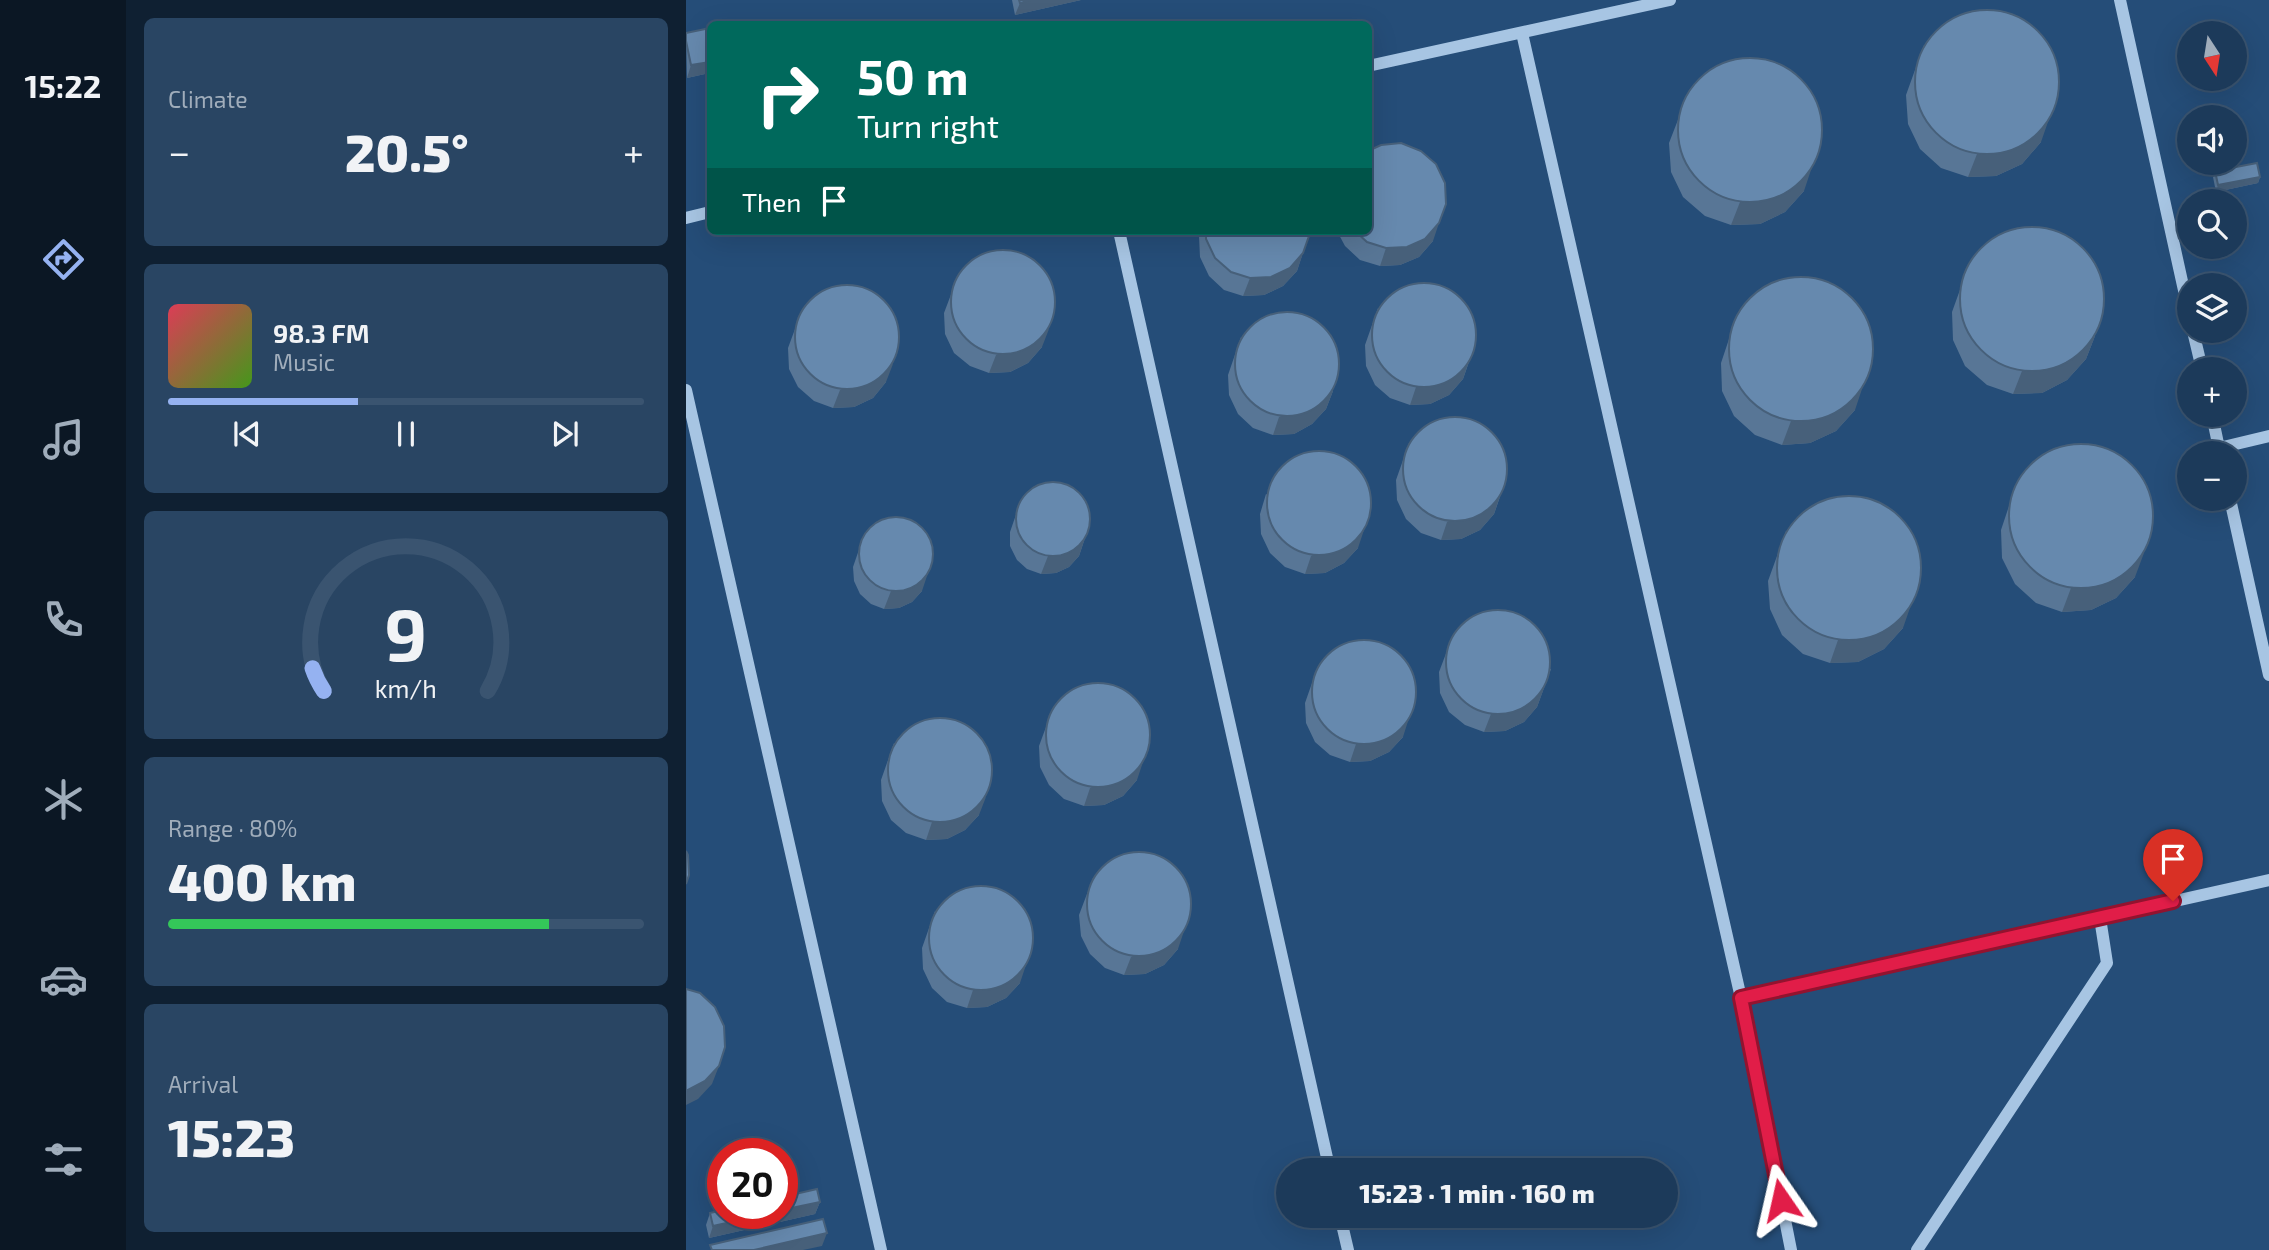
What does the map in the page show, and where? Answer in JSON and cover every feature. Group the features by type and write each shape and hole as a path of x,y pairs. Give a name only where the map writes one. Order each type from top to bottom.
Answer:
{"lane":[{"path":"1372,65 1670,0"},
{"path":"2120,0 2180,273"},
{"path":"1522,33 1741,998 1791,1250"},
{"path":"686,218 707,213"},
{"path":"1120,235 1327,1158"},
{"path":"686,390 881,1250"},
{"path":"2247,443 2269,436"},
{"path":"2233,511 2269,675"},
{"path":"2255,612 2269,609"},
{"path":"1741,998 2269,880"},
{"path":"1917,1250 2107,963 2100,918"},
{"path":"1343,1228 1348,1250"}],"building":[{"path":"1987,10 2014,16 2038,31 2053,55 2059,82 2053,109 2038,133 2014,148 1987,154 1960,148 1936,133 1921,109 1915,82 1921,55 1936,31 1960,16"},
{"path":"707,29 707,62 691,65 686,33"},
{"path":"1750,58 1777,64 1801,79 1816,103 1822,130 1816,157 1801,181 1777,196 1750,202 1723,196 1699,181 1684,157 1678,130 1684,103 1699,79 1723,64"},
{"path":"1401,143 1421,151 1436,164 1445,183 1446,204 1439,223 1425,239 1407,247 1386,248 1367,242 1359,235 1372,235 1372,149 1381,145"},
{"path":"2257,163 2260,177 2218,185 2216,175 2247,175 2247,165"},
{"path":"2032,227 2059,233 2083,248 2098,272 2104,299 2098,326 2083,350 2059,365 2032,371 2005,365 1981,350 1966,326 1960,299 1966,272 1981,248 2005,233"},
{"path":"1206,235 1309,235 1303,253 1290,268 1271,277 1250,278 1231,272 1215,258"},
{"path":"1003,250 1023,254 1040,265 1051,282 1055,302 1051,322 1040,339 1023,350 1003,354 983,350 966,339 955,322 951,302 955,282 966,265 983,254"},
{"path":"1801,277 1828,283 1852,298 1867,322 1873,349 1867,376 1852,400 1828,415 1801,421 1774,415 1750,400 1735,376 1729,349 1735,322 1750,298 1774,283"},
{"path":"1424,283 1444,287 1461,298 1472,315 1476,335 1472,355 1461,372 1444,383 1424,387 1404,383 1387,372 1376,355 1372,335 1376,315 1387,298 1404,287"},
{"path":"847,285 867,289 884,300 895,317 899,337 895,357 884,374 867,385 847,389 827,385 810,374 799,357 795,337 799,317 810,300 827,289"},
{"path":"1287,312 1307,316 1324,327 1335,344 1339,364 1335,384 1324,401 1307,412 1287,416 1267,412 1250,401 1239,384 1235,364 1239,344 1250,327 1267,316"},
{"path":"1455,417 1475,421 1492,432 1503,449 1507,469 1503,489 1492,506 1475,517 1455,521 1435,517 1418,506 1407,489 1403,469 1407,449 1418,432 1435,421"},
{"path":"2081,444 2108,450 2132,465 2147,489 2153,516 2147,543 2132,567 2108,582 2081,588 2054,582 2030,567 2015,543 2009,516 2015,489 2030,465 2054,450"},
{"path":"1319,451 1339,455 1356,466 1367,483 1371,503 1367,523 1356,540 1339,551 1319,555 1299,551 1282,540 1271,523 1267,503 1271,483 1282,466 1299,455"},
{"path":"1053,482 1067,485 1079,493 1087,505 1090,519 1087,533 1079,545 1067,553 1053,556 1039,553 1027,545 1019,533 1016,519 1019,505 1027,493 1039,485"},
{"path":"1849,496 1876,502 1900,517 1915,541 1921,568 1915,595 1900,619 1876,634 1849,640 1822,634 1798,619 1783,595 1777,568 1783,541 1798,517 1822,502"},
{"path":"896,517 910,520 922,528 930,540 933,554 930,568 922,580 910,588 896,591 882,588 870,580 862,568 859,554 862,540 870,528 882,520"},
{"path":"1498,610 1518,614 1535,625 1546,642 1550,662 1546,682 1535,699 1518,710 1498,714 1478,710 1461,699 1450,682 1446,662 1450,642 1461,625 1478,614"},
{"path":"1364,640 1384,644 1401,655 1412,672 1416,692 1412,712 1401,729 1384,740 1364,744 1344,740 1327,729 1316,712 1312,692 1316,672 1327,655 1344,644"},
{"path":"1098,683 1118,687 1135,698 1146,715 1150,735 1146,755 1135,772 1118,783 1098,787 1078,783 1061,772 1050,755 1046,735 1050,715 1061,698 1078,687"},
{"path":"940,718 960,722 977,733 988,750 992,770 988,790 977,807 960,818 940,822 920,818 903,807 892,790 888,770 892,750 903,733 920,722"},
{"path":"686,851 689,875 686,884"},
{"path":"1139,852 1159,856 1176,867 1187,884 1191,904 1187,924 1176,941 1159,952 1139,956 1119,952 1102,941 1091,924 1087,904 1091,884 1102,867 1119,856"},
{"path":"981,886 1001,890 1018,901 1029,918 1033,938 1029,958 1018,975 1001,986 981,990 961,986 944,975 933,958 929,938 933,918 944,901 961,890"},
{"path":"686,989 700,993 715,1007 724,1026 725,1047 719,1066 705,1081 686,1091"},
{"path":"817,1189 820,1202 798,1207 798,1193"},
{"path":"823,1219 827,1233 754,1250 712,1250 710,1245 780,1229 798,1229 798,1225"}],"route":[{"path":"1781,1200 1741,998 2173,901"}]}
